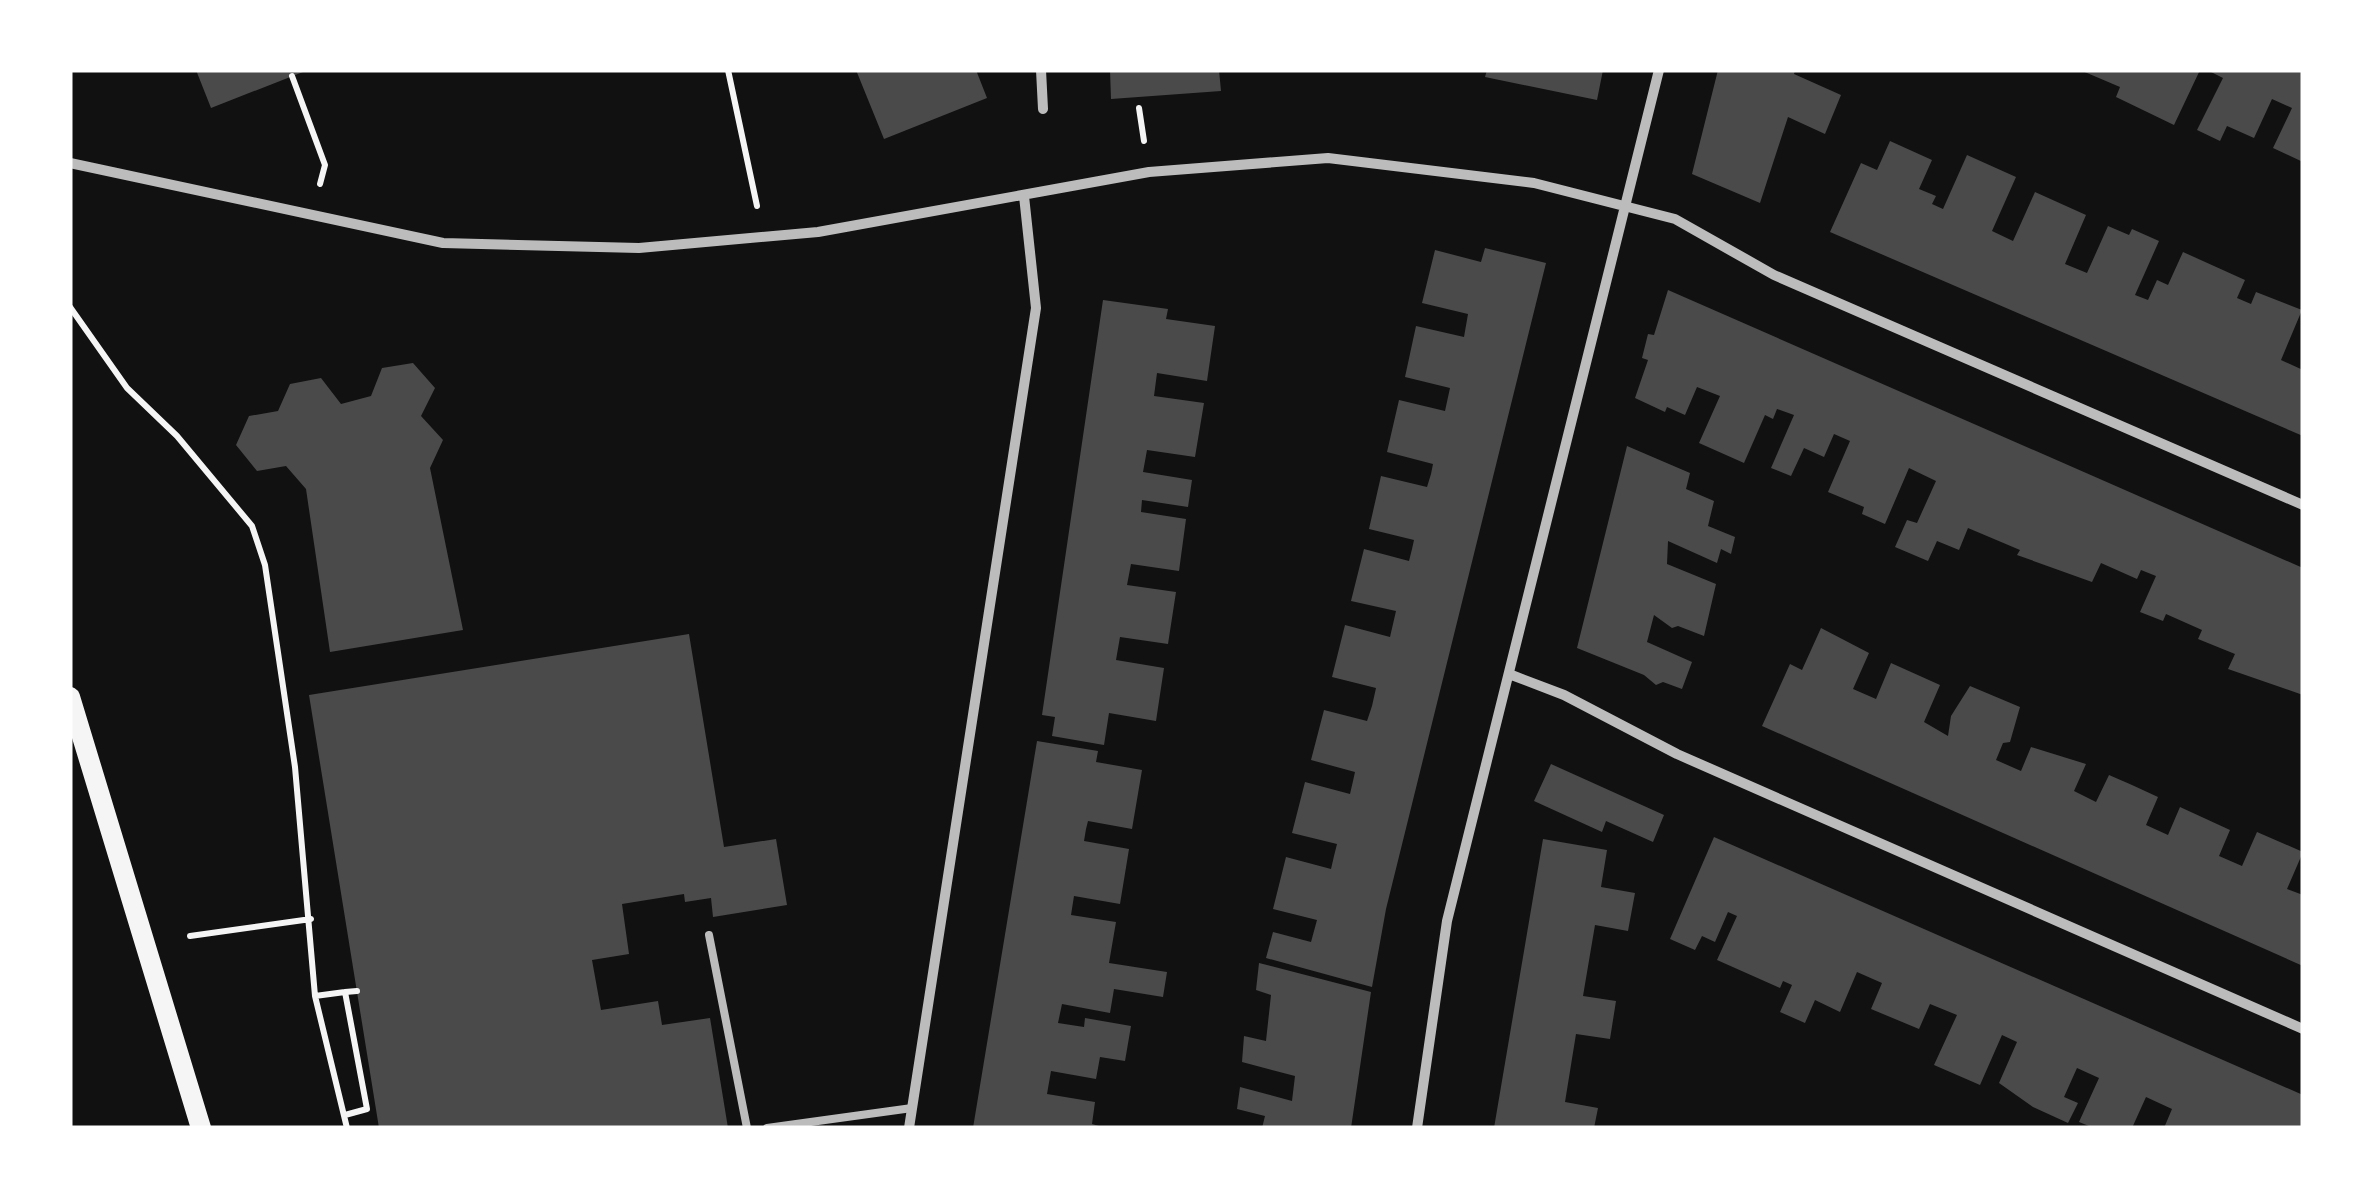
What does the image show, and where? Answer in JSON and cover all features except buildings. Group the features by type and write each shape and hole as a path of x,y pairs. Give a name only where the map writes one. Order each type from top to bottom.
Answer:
{"main road":[{"path":"70,697 201,1128"}],"street":[{"path":"1041,70 1043,109"},
{"path":"1417,1128 1447,921 1659,70"},
{"path":"70,163 443,243 638,248 768,238 1149,172 1328,158 1534,184 1675,219 1774,275 2303,505"},
{"path":"909,1128 1036,308 1024,196"},
{"path":"1509,674 1564,695 1677,754 2303,1029"}],"lane":[{"path":"709,935 746,1128"},
{"path":"767,1128 912,1108"}],"path":[{"path":"728,70 750,185"},
{"path":"292,76 325,165 312,215"},
{"path":"1140,108 1144,141"},
{"path":"70,307 127,388 177,436 252,526 272,610 311,918 315,996 347,1128"},
{"path":"190,936 311,918"},
{"path":"315,996 357,991"},
{"path":"345,992 366,1110 345,1115"}]}
